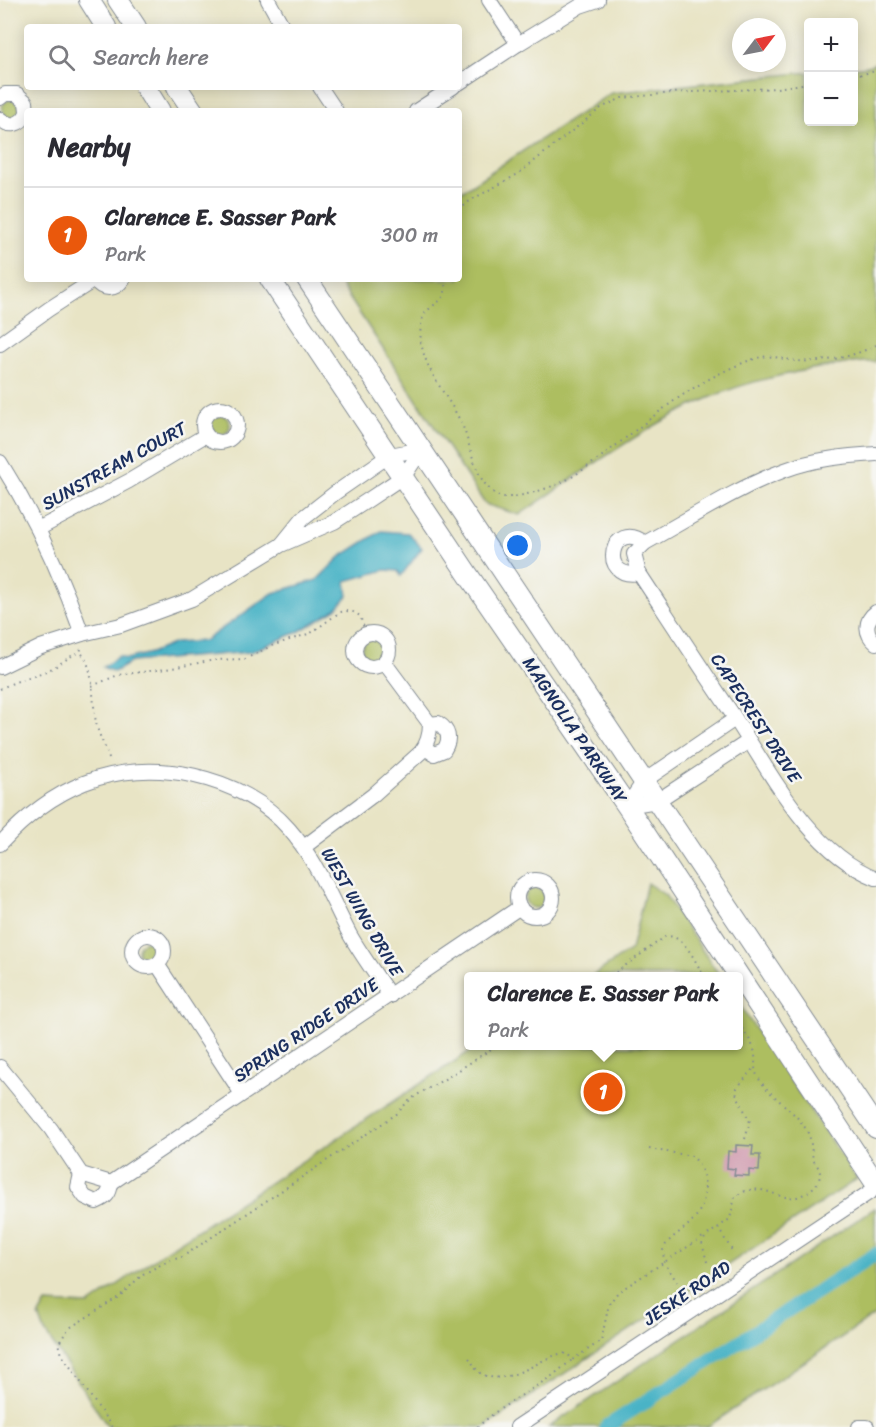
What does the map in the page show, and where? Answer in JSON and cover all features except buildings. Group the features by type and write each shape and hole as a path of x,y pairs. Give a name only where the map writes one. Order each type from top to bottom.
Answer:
{"main road":[{"path":"88,0 104,24"},
{"path":"118,0 134,24"},
{"path":"147,90 158,108"},
{"path":"179,90 191,108"},
{"name":"MAGNOLIA PARKWAY","path":"272,282 471,579 627,806 736,972"},
{"name":"MAGNOLIA PARKWAY","path":"308,282 876,1128"},
{"name":"MAGNOLIA PARKWAY","path":"743,983 876,1186"}],"street":[{"path":"268,0 281,24"},
{"path":"489,0 518,44"},
{"path":"462,81 580,6 598,0"},
{"path":"322,90 334,108"},
{"path":"422,108 448,90"},
{"path":"0,98 11,93 17,94 26,102 27,108"},
{"path":"0,119 6,124 13,125 24,120"},
{"path":"0,344 91,282"},
{"path":"96,282 111,288 120,282"},
{"name":"SUNSTREAM COURT","path":"38,529 129,481 206,435"},
{"path":"281,545 303,518 334,493 390,455 422,449"},
{"path":"0,667 41,647 121,625 192,599 281,545 334,522 404,476 422,449"},
{"path":"639,573 630,575 622,572 612,560 612,551 623,538 631,536 645,543 750,486 786,470 824,460 876,454"},
{"path":"0,462 38,529 69,598 82,634"},
{"name":"CAPECREST DRIVE","path":"645,543 634,554 639,573 783,792 829,849 845,862 876,878"},
{"path":"876,612 868,620 866,627 867,633 876,643"},
{"path":"376,633 385,639 389,648 384,662 369,666 357,656 358,641 366,634 376,633"},
{"path":"304,847 373,795 425,748 430,734 430,724 384,662"},
{"path":"627,806 644,781 735,719"},
{"path":"425,748 434,754 444,750 449,739 448,732 443,726 438,723 430,724"},
{"path":"627,806 657,801 749,741"},
{"name":"WEST WING DRIVE","path":"0,844 36,810 62,793 86,782 111,775 164,772 190,775 219,783 247,795 273,814 304,847 351,936 390,996"},
{"name":"SPRING RIDGE DRIVE","path":"81,1174 78,1186 85,1197 96,1202 106,1197 111,1183 520,907"},
{"path":"158,964 242,1094"},
{"path":"0,1067 51,1129 81,1174 111,1183"},
{"name":"JESKE ROAD","path":"517,1427 876,1186"},
{"path":"859,1427 867,1427"}],"path":[{"path":"858,75 876,70"},
{"path":"462,208 471,200 518,174 602,108 622,98 777,88 804,84"},
{"path":"445,282 445,294 424,315 420,329 421,344 436,380 460,420 483,482 498,496 511,498 568,479 688,391 713,377 762,357 812,362 865,351 876,345"},
{"path":"92,686 118,675 215,660 245,659 271,646 311,633 340,612 353,612 360,616 366,634"},
{"path":"0,689 47,671 68,656 80,652"},
{"path":"87,662 95,721 110,760 111,775"},
{"path":"616,972 669,936 682,941 701,972"},
{"path":"477,1427 601,1341 612,1298 729,1219 735,1197 740,1193 755,1188 791,1198 800,1196 815,1187 820,1170 813,1161 812,1144 805,1127 763,1085 754,1068 755,1055 751,1042 743,1030"},
{"path":"111,1427 62,1355 59,1343 68,1329 114,1301 143,1274 162,1263 182,1257 398,1113 406,1102 419,1092 447,1078 490,1050"},
{"path":"745,1139 750,1122 736,1093 737,1088 754,1068"},
{"path":"650,1149 692,1156 699,1165 705,1184 703,1203 699,1213 665,1245 662,1253 664,1263 677,1282"},
{"path":"718,1228 733,1252"},
{"path":"706,1236 702,1243 707,1262"},
{"path":"469,1358 478,1371 486,1376 497,1378 562,1353 568,1354 572,1360"}],"green space":[{"path":"876,63 876,362 812,369 735,388 670,417 644,432 519,515 485,504 339,282 462,282 462,191 611,93 804,72 804,126 858,126 858,67"},
{"path":"7,100 15,100 20,105 18,116 7,118 2,113 2,105"},
{"path":"220,415 227,418 230,425 227,432 220,435 213,432 210,425 213,418"},
{"path":"368,639 376,639 382,645 382,653 376,659 368,659 362,653 362,645"},
{"path":"647,883 665,895 717,972 598,972 631,950"},
{"path":"535,888 542,891 545,898 542,905 535,908 528,905 525,898 528,891"},
{"path":"148,941 155,944 158,951 155,958 148,961 141,958 138,951 141,944"},
{"path":"743,1010 857,1179 484,1427 108,1427 45,1332 39,1315 46,1303 89,1305 164,1252 472,1050 743,1050"},
{"path":"875,1208 876,1314 707,1427 549,1427"}],"water":[{"path":"381,531 408,533 422,548 401,576 398,571 385,570 346,581 348,596 336,609 298,632 250,652 131,662 114,672 103,667 119,656 126,659 151,653 175,643 204,641 273,593 317,580 340,557"}],"waterway":[{"path":"606,1427 876,1254"}],"place":[{"name":"Clarence E. Sasser Park","path":"603,1092"}]}
